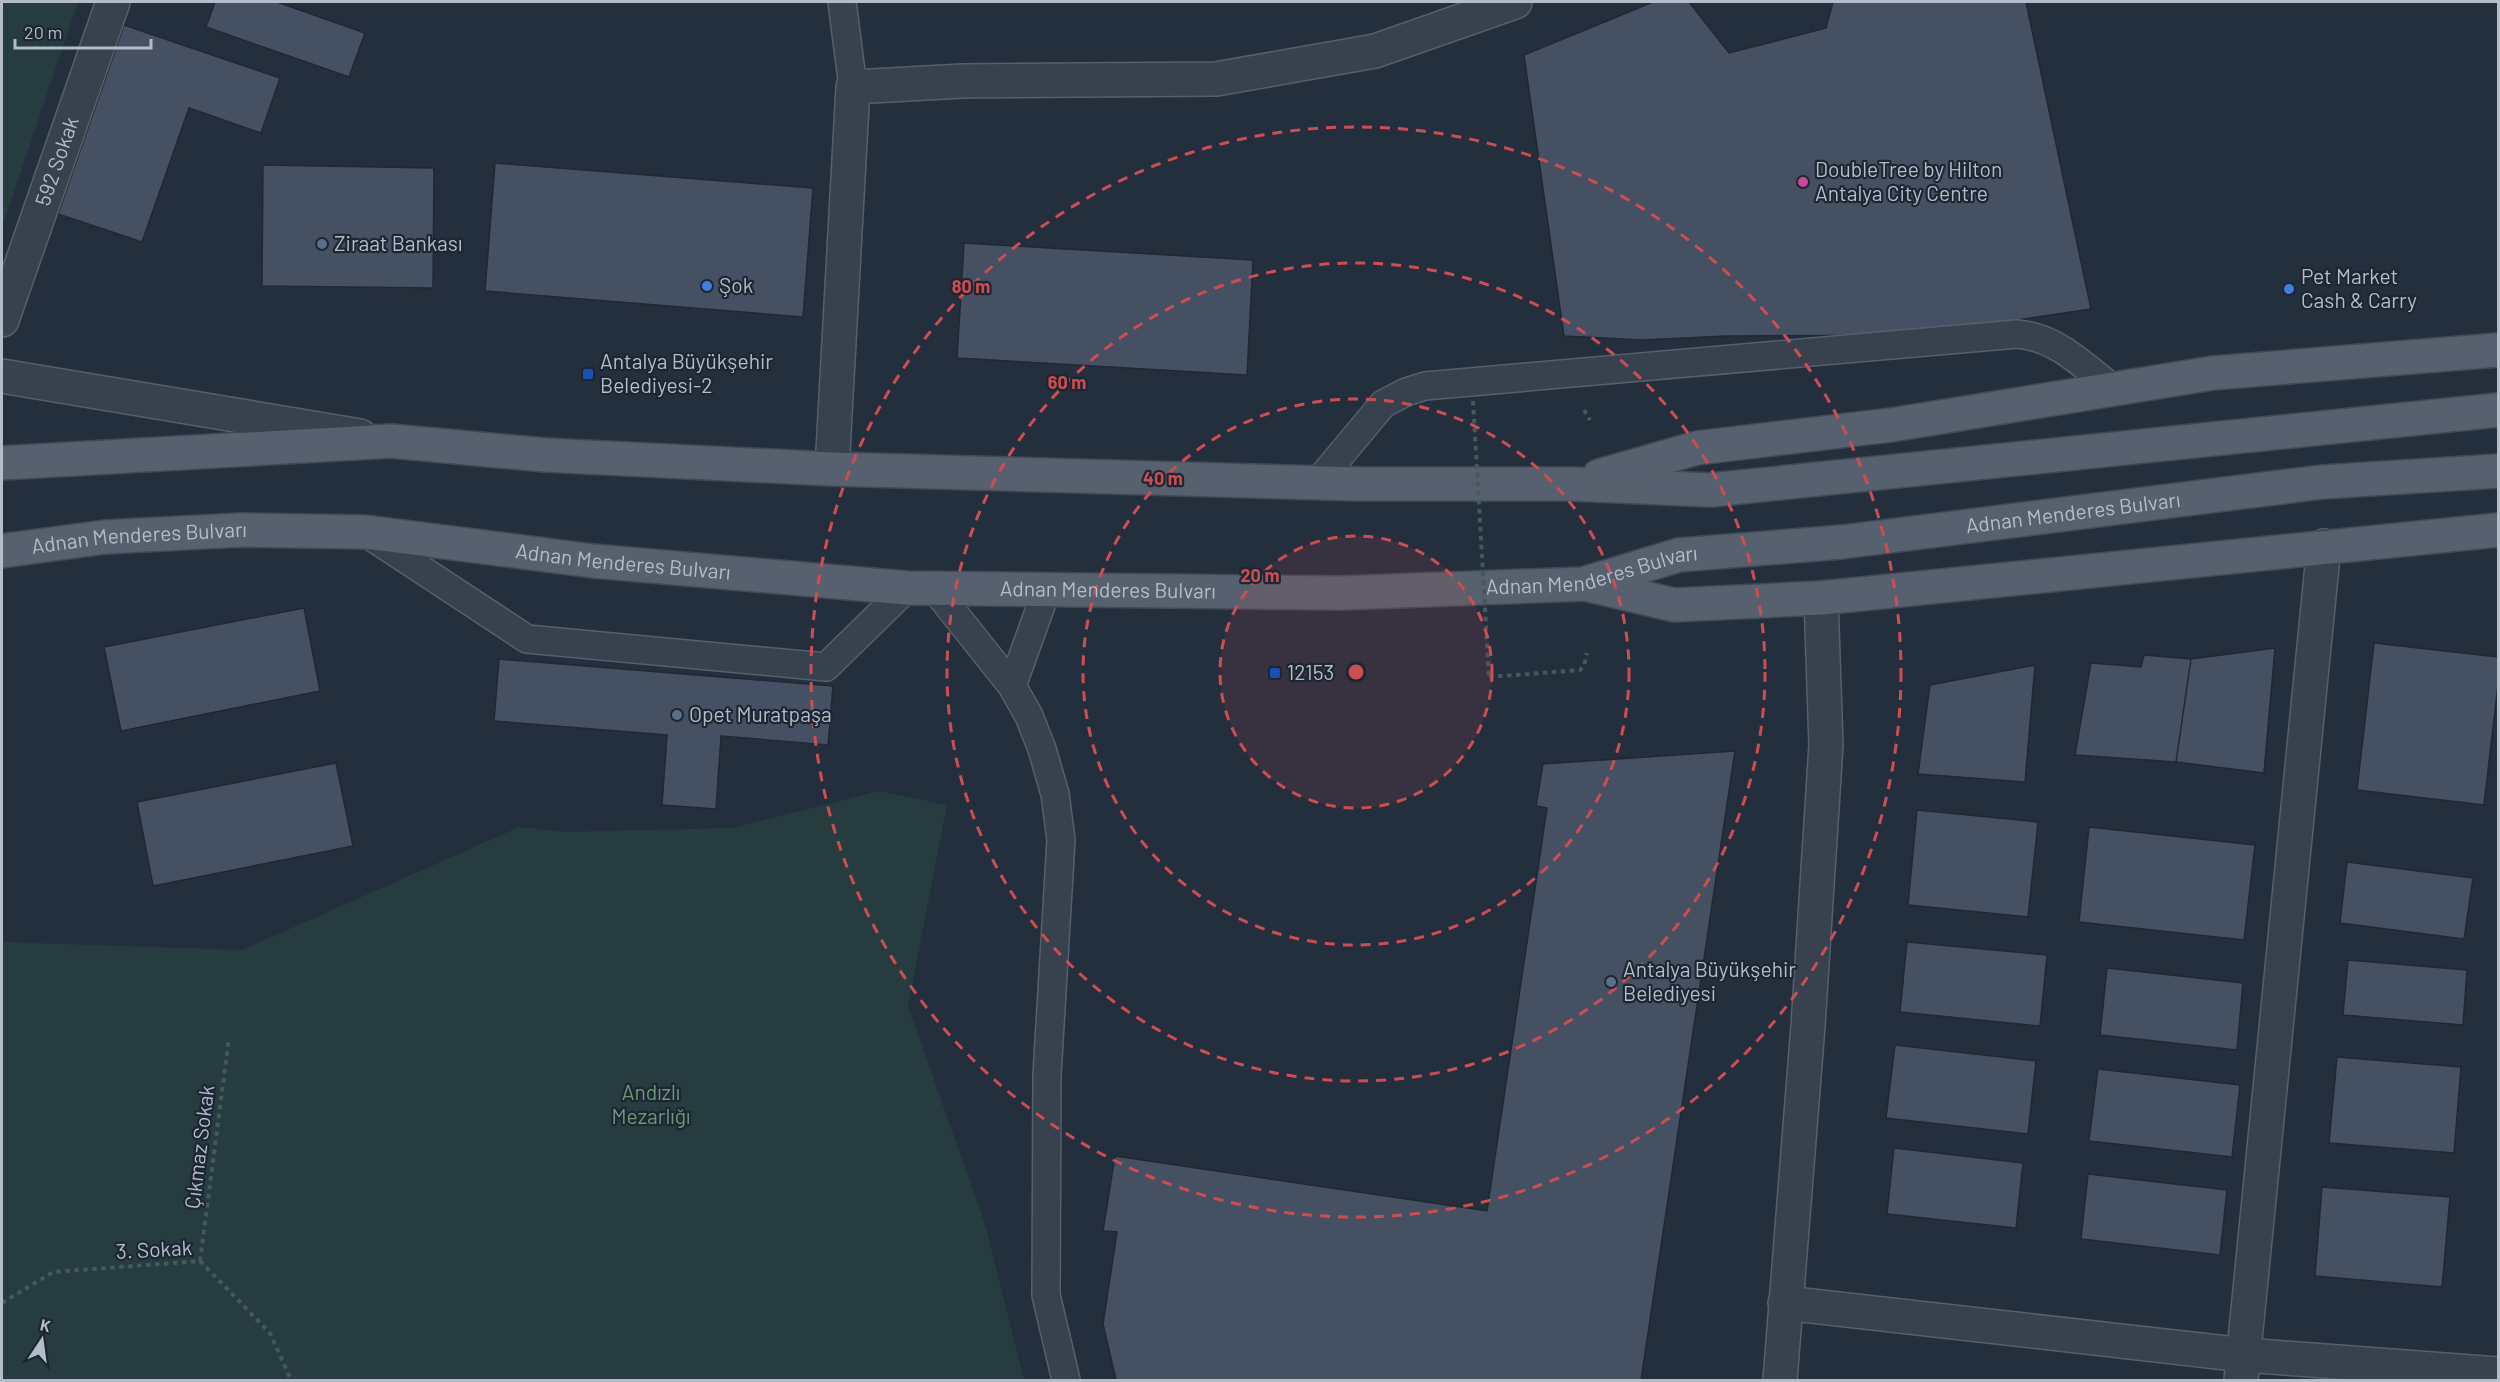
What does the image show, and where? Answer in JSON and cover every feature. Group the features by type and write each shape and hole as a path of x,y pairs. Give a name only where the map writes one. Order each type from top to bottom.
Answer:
{"main road":[{"path":"1572,484 1697,448 1891,425 2213,373 2499,351"},
{"path":"2,463 391,441 545,455 832,469 1317,483 1572,484 1711,490 2499,410"},
{"name":"Adnan Menderes Bulvarı","path":"2,551 105,537 241,530 365,532 593,561 921,588 1341,593 1583,584 1678,555 1842,542 2322,482 2499,471"},
{"path":"1583,584 1674,604 1821,598 2499,530"}],"street":[{"name":"592 Sokak","path":"2,320 113,2"},
{"path":"832,469 854,87 963,81 1216,79 1375,51 1515,2"},
{"path":"2,376 391,441"},
{"path":"2242,1368 2324,546"},
{"path":"1780,1380 1808,1026 1826,745 1821,598"},
{"path":"1785,1303 2242,1368 2499,1374"}],"lane":[{"path":"842,2 854,87"},
{"path":"1317,483 1383,405 1425,386 2017,334 2036,336 2055,344 2114,388"},
{"path":"365,532 527,639 826,667 921,588 1011,686 1029,716 1042,749 1055,794 1061,840 1047,1075 1045,1215 1046,1295 1066,1380"},
{"path":"1011,686 1047,589"}],"path":[{"path":"1473,401 1489,677 1580,670 1584,666 1587,653"},
{"name":"Çıkmaz Sokak","path":"200,1261 229,1038"},
{"name":"3. Sokak","path":"2,1303 54,1272 200,1261 270,1332 291,1380"}],"green space":[{"path":"2,2 78,2 2,228"},
{"name":"Andızlı Mezarlığı","path":"879,791 947,805 908,1006 986,1227 1024,1380 2,1380 2,942 242,950 519,827 563,832 732,828"}],"building":[{"path":"215,2 277,2 365,33 349,77 206,27"},
{"name":"DoubleTree by Hilton Antalya City Centre","path":"1653,2 1689,2 1729,53 1826,28 1833,2 2026,2 2091,309 1915,335 1726,336 1642,340 1564,336 1524,55"},
{"path":"124,25 280,78 261,133 189,108 142,242 58,214"},
{"path":"495,163 813,188 803,317 485,291"},
{"path":"263,165 434,168 433,288 262,286"},
{"path":"964,243 1253,260 1247,375 957,358"},
{"path":"304,608 320,691 121,731 104,647"},
{"path":"2374,643 2498,657 2498,685 2484,805 2357,790"},
{"path":"2275,648 2264,773 2176,762 2191,659"},
{"path":"2144,655 2191,659 2176,762 2075,755 2091,663 2141,667"},
{"path":"499,659 833,686 828,745 721,736 716,809 662,805 667,735 494,721"},
{"path":"2035,665 2025,782 1918,774 1930,685"},
{"name":"Antalya Büyükşehir Belediyesi","path":"1735,751 1641,1380 1116,1380 1103,1324 1117,1232 1103,1231 1115,1156 1487,1211 1547,808 1536,806 1543,764"},
{"path":"336,763 353,846 153,886 137,802"},
{"path":"1917,810 2038,822 2028,917 1908,905"},
{"path":"2089,827 2255,845 2244,940 2079,922"},
{"path":"2347,862 2473,878 2464,939 2340,923"},
{"path":"1907,942 2047,955 2040,1026 1900,1012"},
{"path":"2348,960 2467,970 2463,1025 2343,1015"},
{"path":"2107,968 2243,983 2237,1050 2100,1035"},
{"path":"1895,1045 2036,1061 2028,1134 1886,1118"},
{"path":"2337,1057 2461,1067 2454,1153 2329,1143"},
{"path":"2098,1069 2240,1085 2232,1157 2089,1141"},
{"path":"1894,1148 2023,1163 2016,1228 1887,1214"},
{"path":"2088,1174 2227,1190 2220,1255 2081,1239"},
{"path":"2322,1187 2450,1197 2442,1287 2315,1276"}],"place":[{"name":"DoubleTree by Hilton Antalya City Centre","path":"1803,182"},
{"name":"Ziraat Bankası","path":"322,244"},
{"name":"Şok","path":"707,286"},
{"name":"Pet Market Cash & Carry","path":"2289,289"},
{"name":"Antalya Büyükşehir Belediyesi-2","path":"588,374"},
{"name":"12153","path":"1275,673"},
{"name":"Opet Muratpaşa","path":"677,715"},
{"name":"Antalya Büyükşehir Belediyesi","path":"1611,982"}]}
